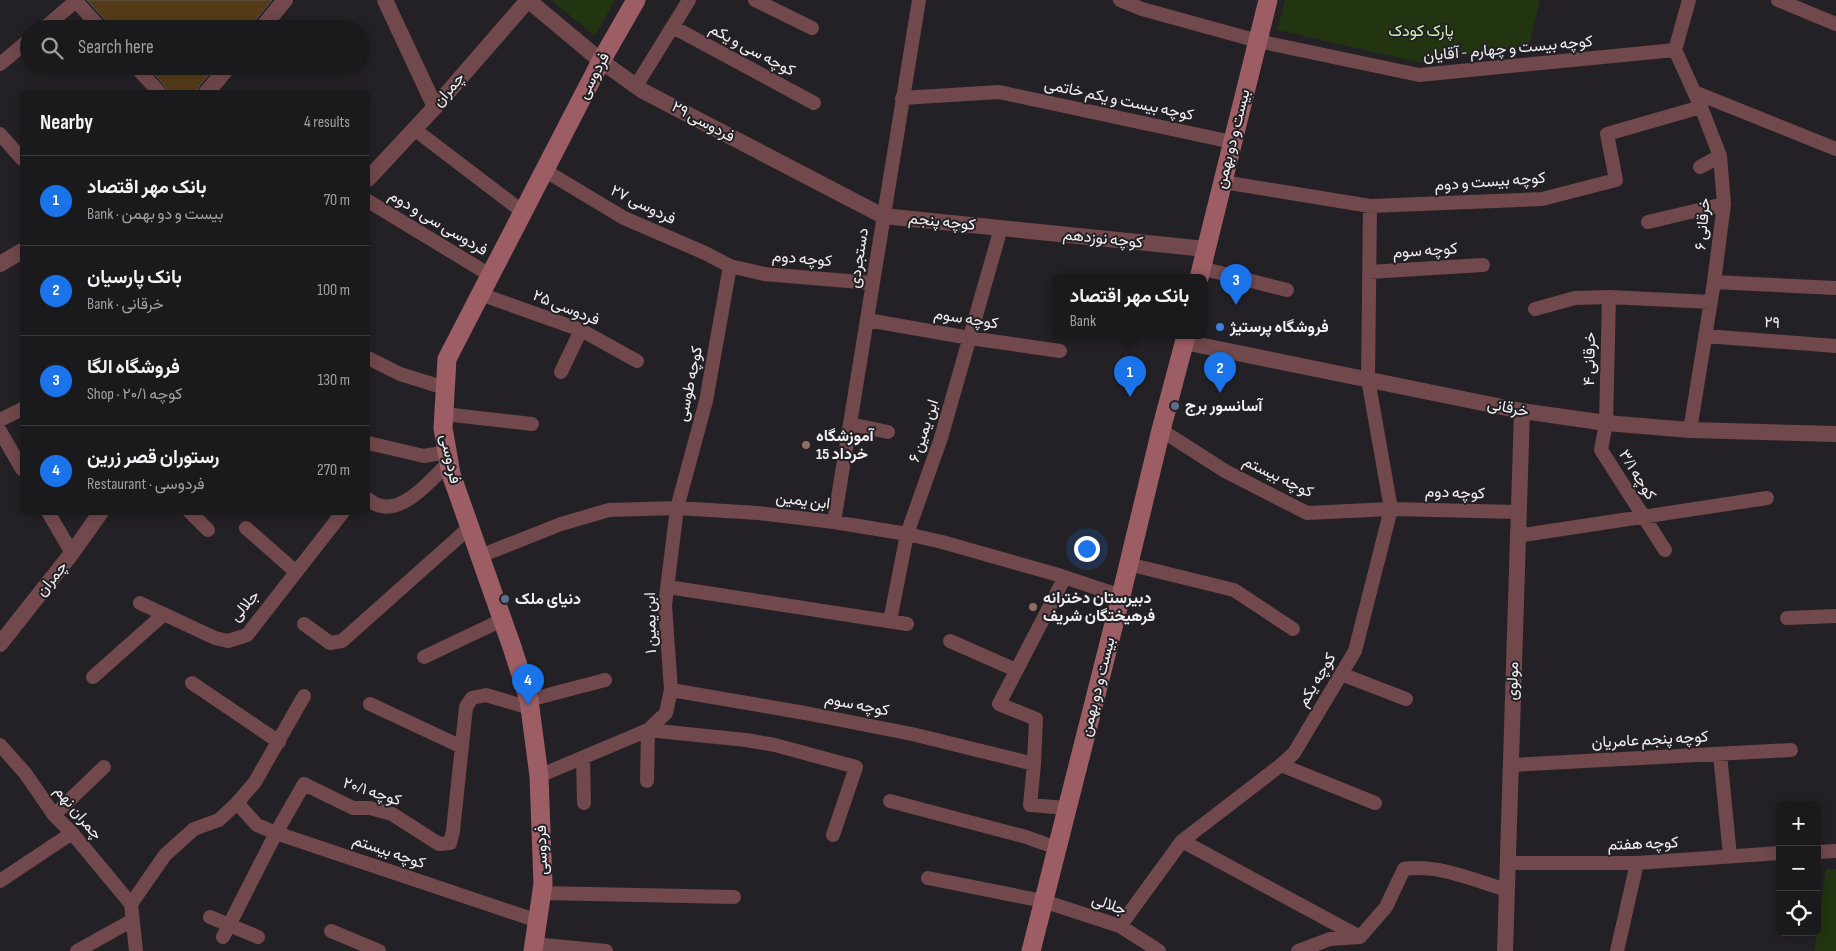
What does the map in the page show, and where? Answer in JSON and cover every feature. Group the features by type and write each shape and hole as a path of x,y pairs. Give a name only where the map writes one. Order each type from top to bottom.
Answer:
{"main road":[{"name":"فردوسی","path":"534,947 543,884 539,776 530,704 451,474 443,428 447,359 601,61 636,0"},
{"name":"بیست و دو بهمن","path":"1200,273 1268,0"},
{"name":"بیست و دو بهمن","path":"1031,951 1185,339"}],"street":[{"path":"54,20 77,0 94,20"},
{"path":"268,20 285,0"},
{"path":"385,0 434,107"},
{"name":"چمران","path":"370,176 434,107 528,0"},
{"name":"فردوسی ۲۹","path":"528,0 601,61 636,86 883,216"},
{"path":"636,86 690,0"},
{"path":"755,0 812,28"},
{"name":"دستجردی","path":"834,522 919,0"},
{"name":"کوچه بیست و چهارم - آقایان","path":"1120,0 1143,4 1258,41 1419,75 1675,50"},
{"path":"1675,50 1689,0"},
{"path":"1778,0 1836,24"},
{"name":"کوچه سی و یکم","path":"673,27 814,103"},
{"path":"0,64 20,47"},
{"name":"خرقانی ۶","path":"1675,50 1701,107 1720,156 1724,204 1711,302 1690,430"},
{"path":"143,75 156,90"},
{"path":"209,90 221,75"},
{"name":"کوچه بیست و یکم خاتمی","path":"902,98 999,92 1232,142"},
{"path":"1694,92 1836,149"},
{"name":"کوچه بیست و دوم","path":"1222,182 1370,206 1542,199 1616,180 1607,134 1701,107"},
{"path":"414,129 523,212"},
{"path":"0,134 20,157"},
{"path":"1700,167 1720,156"},
{"name":"فردوسی ۲۷","path":"544,170 624,218 705,252 730,266"},
{"name":"فردوسی سی و دوم","path":"370,202 490,275"},
{"path":"1648,222 1724,204"},
{"path":"1368,379 1370,206"},
{"name":"کوچه پنجم","path":"883,216 1001,228"},
{"path":"970,338 1001,228"},
{"name":"کوچه نوزدهم","path":"1001,228 1206,249"},
{"path":"0,264 20,252"},
{"name":"کوچه سوم","path":"1369,272 1483,265"},
{"name":"کوچه دوم","path":"730,266 764,274 872,283"},
{"name":"کوچه طوسی","path":"678,508 706,401 730,266"},
{"path":"1207,274 1287,290"},
{"path":"1714,282 1836,288"},
{"name":"فردوسی ۲۵","path":"480,294 581,330 637,360"},
{"path":"1535,308 1576,298 1609,297 1711,302"},
{"name":"خرقانی ۴","path":"1606,423 1609,297"},
{"name":"کوچه سوم","path":"867,320 1060,351"},
{"path":"561,372 581,330"},
{"name":"۲۹","path":"1705,336 1836,346"},
{"name":"ابن یمین ۶","path":"890,621 907,534 941,438 970,338"},
{"name":"خرقانی","path":"1185,339 1522,411 1606,423 1690,430 1836,434"},
{"path":"370,359 400,374 445,388"},
{"name":"کوچه یکم","path":"1120,926 1182,841 1294,753 1354,651 1391,509 1368,379"},
{"path":"0,420 20,410"},
{"name":"مولوی","path":"1505,951 1522,411"},
{"path":"444,414 532,424"},
{"name":"کوچه ۳/۱","path":"1606,423 1601,450 1643,517"},
{"path":"850,424 888,432"},
{"name":"کوچه بیستم","path":"1161,430 1225,471 1307,513 1391,509"},
{"path":"0,431 20,466"},
{"path":"370,443 424,456 448,457"},
{"path":"370,501 388,507 418,494 448,457"},
{"path":"1517,536 1767,498"},
{"name":"ابن یمین","path":"480,556 561,524 609,510 678,508 758,513 834,522 907,534 942,542 1064,577 1121,596"},
{"name":"ابن یمین ۱","path":"648,730 666,713 671,690 666,605 678,508"},
{"name":"کوچه دوم","path":"1391,509 1518,512"},
{"path":"50,515 72,553"},
{"name":"چمران","path":"0,644 72,553 99,515"},
{"path":"193,515 208,530"},
{"name":"جلالی","path":"140,603 215,638 228,641 247,635 342,515"},
{"path":"1643,517 1665,550"},
{"path":"304,624 330,643 342,641 470,527"},
{"path":"246,528 296,572"},
{"path":"1128,564 1234,590 1293,629"},
{"path":"1064,577 998,704 1036,719 1030,805 1067,808"},
{"path":"668,587 907,624"},
{"path":"93,677 164,614"},
{"path":"1787,618 1836,616"},
{"path":"424,657 502,620"},
{"path":"950,641 1016,670"},
{"path":"1341,674 1406,699"},
{"path":"530,704 605,680"},
{"path":"192,683 279,742"},
{"name":"کوچه سوم","path":"671,690 912,734 1034,764"},
{"name":"کوچه ۲۰/۱","path":"226,931 276,833 304,784 353,808 370,808 392,814 439,844 450,843 453,832 466,707 472,698 486,695 530,704"},
{"path":"136,951 131,904 165,855 194,830 219,820 255,782 304,696"},
{"path":"370,704 462,748"},
{"path":"647,781 648,730"},
{"path":"539,776 648,730 746,740 774,745 856,767 833,835"},
{"name":"چمران نهم","path":"0,745 25,772 54,815 72,833 131,904"},
{"name":"کوچه پنجم عامریان","path":"1511,765 1791,750"},
{"path":"1720,754 1730,856"},
{"path":"583,758 584,803"},
{"path":"1281,765 1375,803"},
{"path":"54,815 104,767"},
{"path":"890,801 1026,837 1057,848"},
{"name":"کوچه بیستم","path":"237,803 257,824 276,833 538,921"},
{"path":"0,881 72,833"},
{"path":"1182,841 1360,937"},
{"name":"کوچه هفتم","path":"1507,863 1637,863 1776,853"},
{"path":"1617,951 1637,863"},
{"path":"1298,951 1330,939 1360,937 1386,907 1404,869 1417,867 1457,875 1506,890"},
{"name":"جلالی","path":"928,878 1043,901 1120,926 1159,951"},
{"path":"542,893 734,897"},
{"path":"210,917 226,931 258,937"},
{"path":"77,951 132,921"},
{"path":"332,931 379,951"},
{"path":"534,947 606,951"}],"green space":[{"path":"551,0 615,0 595,36"},
{"name":"پارک کودک","path":"1285,0 1540,0 1529,46 1421,63 1277,30"},
{"path":"1826,869 1836,869 1836,951 1814,951 1816,936 1821,936 1821,903"}],"building":[{"path":"87,0 272,0 255,20 105,20"},
{"path":"155,75 208,75 198,90 167,90"}],"place":[{"name":"فروشگاه الگا","path":"1236,305"},
{"name":"فروشگاه پرستيژ","path":"1220,327"},
{"name":"بانک پارسیان","path":"1220,393"},
{"name":"بانک مهر اقتصاد","path":"1130,397"},
{"name":"آسانسور برج","path":"1175,406"},
{"name":"آموزشگاه 15 خرداد","path":"806,445"},
{"name":"دنیای ملک","path":"505,599"},
{"name":"دبیرستان دخترانه فرهیختگان شریف","path":"1033,607"},
{"name":"رستوران قصر زرین","path":"528,705"}]}
